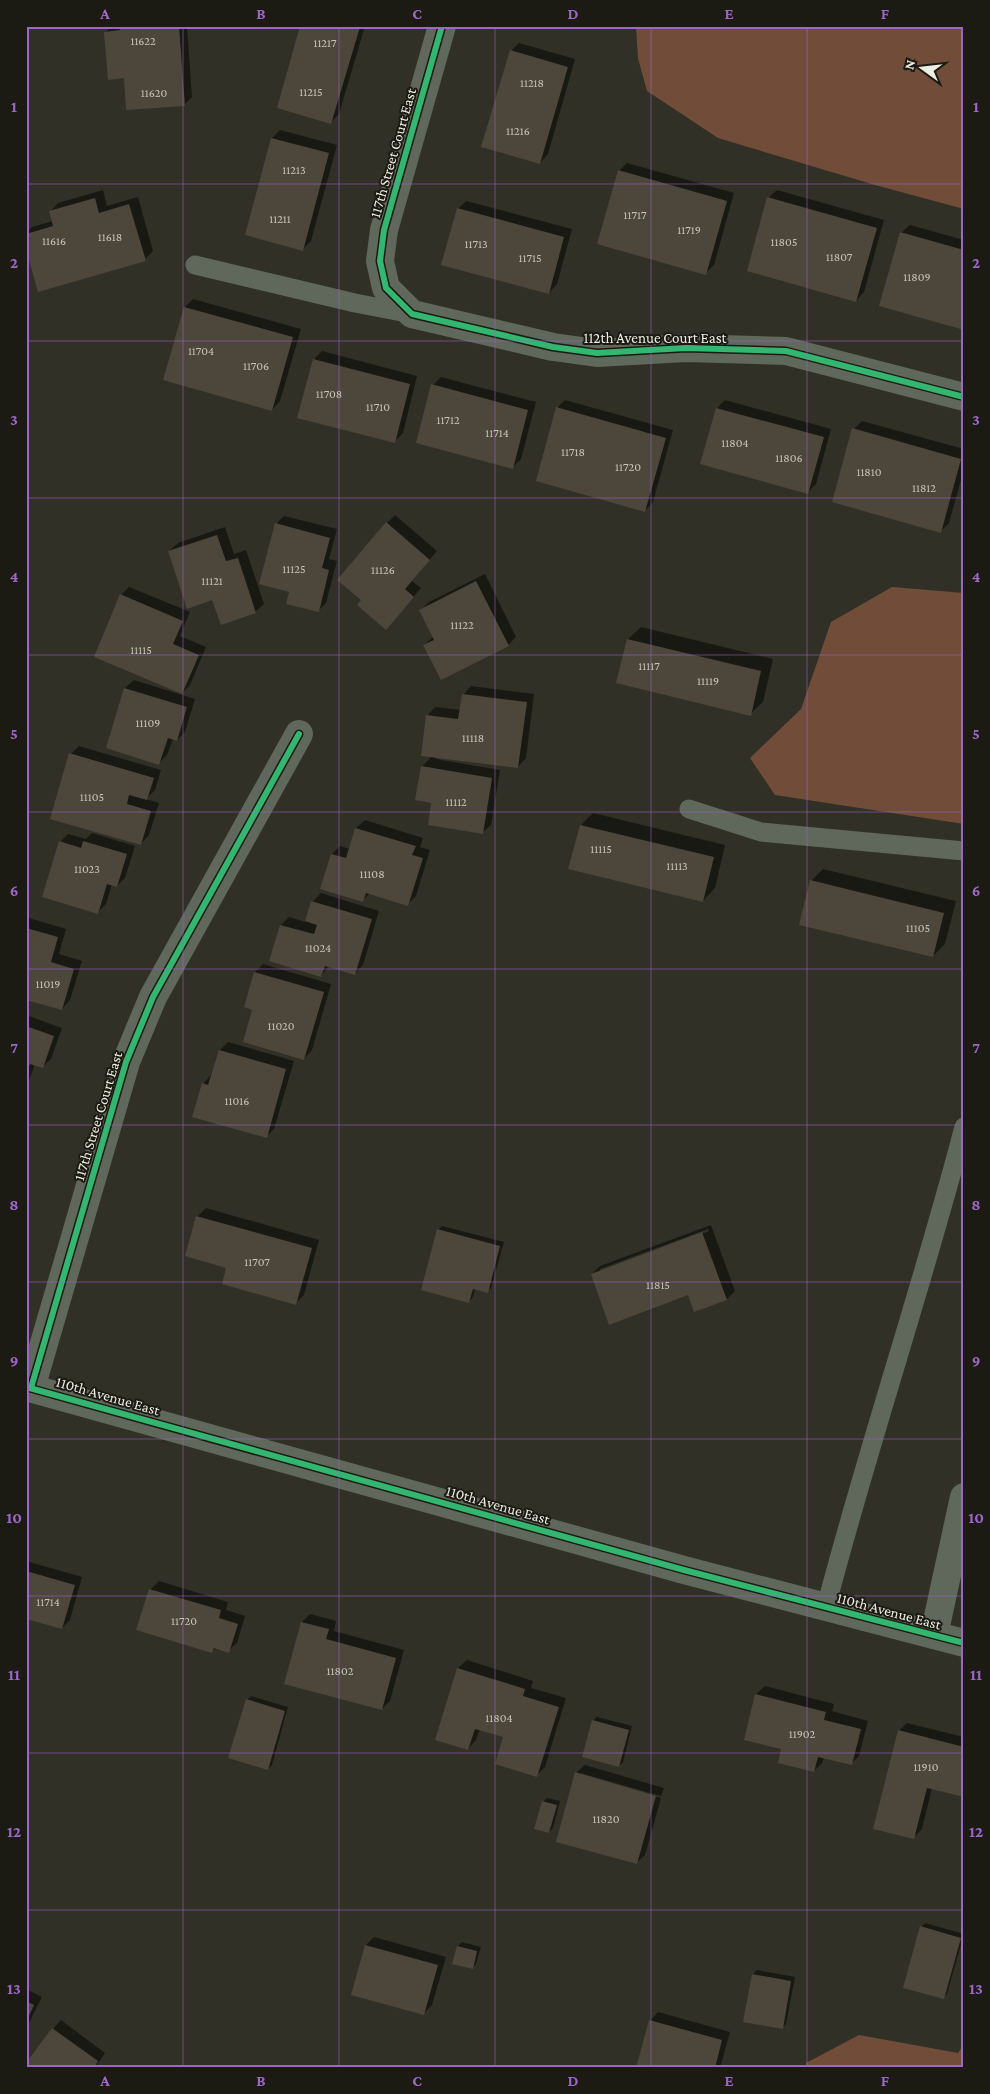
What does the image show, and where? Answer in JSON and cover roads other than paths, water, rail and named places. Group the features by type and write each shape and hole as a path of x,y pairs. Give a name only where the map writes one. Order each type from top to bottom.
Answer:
{"street":[{"name":"117th Street Court East","path":"412,314 386,288 380,261 384,230 442,26"},
{"name":"112th Avenue Court East","path":"412,314 553,347 597,353 686,348 786,351 964,397"},
{"name":"117th Street Court East","path":"29,1388 126,1062 153,997 299,734"},
{"name":"110th Avenue East","path":"29,1388 674,1567 964,1643"},
{"path":"934,1635 964,1497"}],"lane":[{"path":"194,265 356,304 412,314"},
{"path":"689,809 761,832 964,851"},
{"path":"826,1607 852,1507 936,1231 964,1127"}]}
